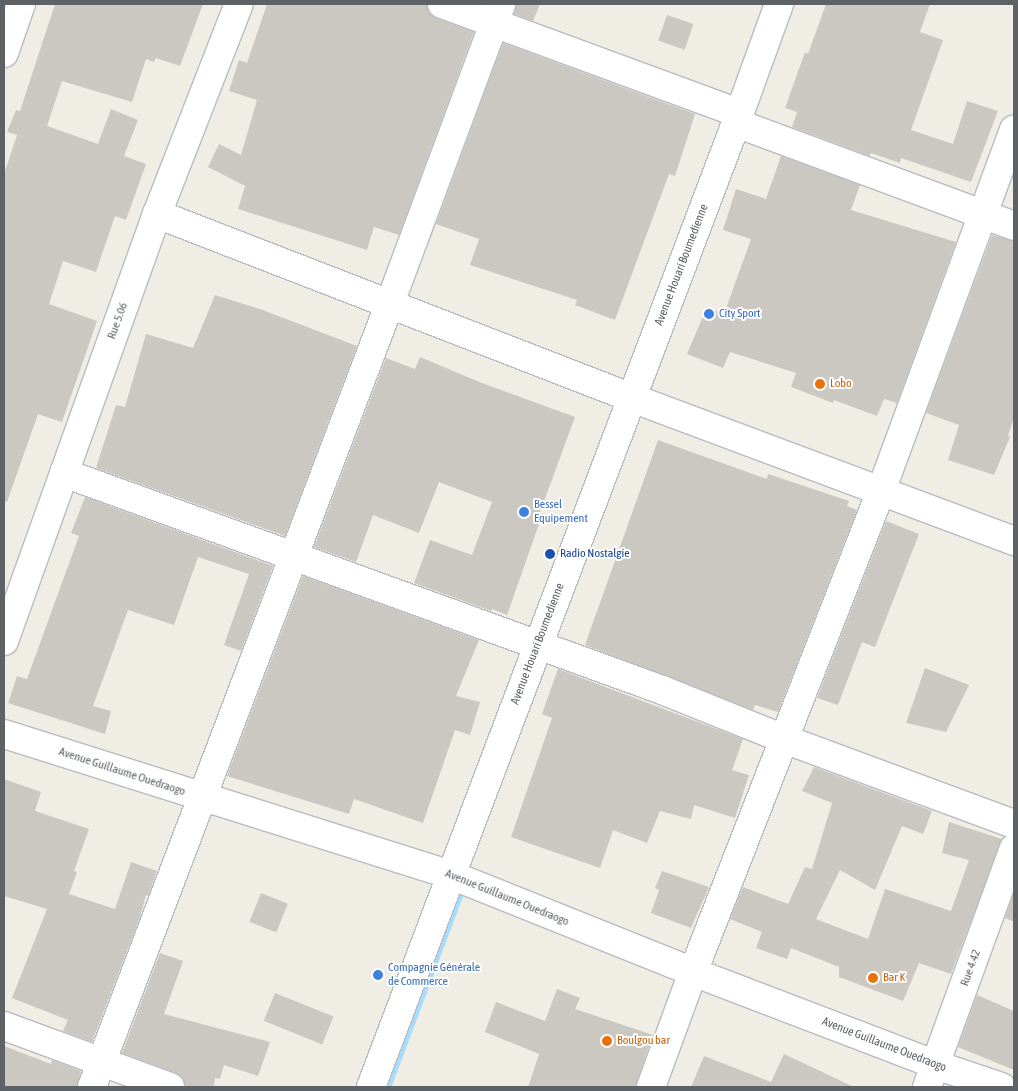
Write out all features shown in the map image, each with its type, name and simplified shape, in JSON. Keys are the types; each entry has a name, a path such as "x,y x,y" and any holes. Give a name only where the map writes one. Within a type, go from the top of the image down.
{"street":[{"path":"4,53 21,4"},
{"name":"Rue 5.06","path":"4,642 157,214 239,4"},
{"path":"442,4 497,13 738,118 1014,226"},
{"name":"Avenue Houari Boumedienne","path":"371,1087 738,118 779,4"},
{"path":"92,1087 390,303 497,13"},
{"path":"651,1087 693,972 881,491 1014,130"},
{"path":"157,214 632,398 1014,541"},
{"path":"64,473 662,690 784,739 1014,824"},
{"name":"Avenue Guillaume Ouedraogo","path":"4,734 451,875 693,972 931,1076 1001,1087"},
{"name":"Rue 4.42","path":"931,1076 1014,848"},
{"path":"4,1026 170,1087"}],"building":[{"path":"55,4 203,4 180,66 156,58 154,62 146,59 132,102 62,81 47,126 98,144 111,109 138,120 124,156 146,164 126,220 115,216 96,272 63,261 49,304 97,321 62,422 38,414 7,502 4,501 4,174 17,135 7,132 16,110 20,111"},
{"path":"267,4 427,4 430,14 436,18 474,32 399,235 374,227 367,250 238,209 245,186 208,167 219,144 241,155 257,100 229,91 239,60 247,63"},
{"path":"516,4 540,4 533,21 514,14"},
{"path":"826,4 930,4 920,32 943,40 911,130 953,144 967,101 998,111 971,182 901,158 900,163 871,153 870,156 792,127 797,112 785,108 805,52 808,54"},
{"path":"667,15 693,24 685,50 658,41"},
{"path":"503,43 695,114 675,176 669,174 615,320 575,305 577,300 470,265 479,239 436,224"},
{"path":"781,156 860,185 851,210 956,242 897,403 884,399 877,416 834,400 833,403 791,387 796,373 730,352 723,368 687,354 707,307 724,314 751,239 723,230 736,189 766,199"},
{"path":"992,235 1014,241 1014,417 1008,436 1010,437 994,475 948,460 959,425 926,413"},
{"path":"215,295 260,309 357,346 285,536 96,468 116,405 125,407 146,334 193,348"},
{"path":"420,357 482,383 575,417 536,523 539,524 507,615 414,583 430,540 472,555 492,502 439,482 419,533 373,515 356,562 314,547 386,358 415,369"},
{"path":"658,440 767,479 768,474 849,501 847,506 857,510 778,712 755,705 753,710 585,645"},
{"path":"85,497 273,566 241,651 224,645 249,574 198,557 174,625 128,610 93,706 111,711 105,734 8,703 17,676 27,679 79,536 71,533"},
{"path":"886,521 919,534 875,647 862,642 838,705 817,698"},
{"path":"303,576 479,640 456,696 480,702 470,735 455,730 423,823 354,799 349,814 227,776"},
{"path":"925,668 969,685 946,732 906,723"},
{"path":"558,669 743,739 732,770 749,775 735,818 694,805 691,819 660,811 647,843 613,830 600,868 511,837 552,718 542,714"},
{"path":"814,767 932,811 923,834 902,826 875,890 840,870 816,919 868,939 885,889 951,911 969,860 942,853 949,822 1002,839 951,974 919,963 903,1001 839,977 839,967 791,948 787,959 756,948 762,932 730,919 743,887 788,904 805,867 812,869 832,803 802,791"},
{"path":"4,779 41,792 35,811 89,829 74,871 77,872 69,894 115,909 131,862 157,871 148,896 146,895 140,917 92,1042 63,1031 68,1020 12,998 47,909 4,896"},
{"path":"662,871 709,887 691,928 651,913 659,890 655,888"},
{"path":"261,893 288,904 276,933 249,922"},
{"path":"1014,893 1014,922 1005,918"},
{"path":"160,953 183,961 164,1014 270,1042 258,1076 224,1065 220,1079 215,1078 214,1087 185,1087 182,1077 176,1073 122,1053"},
{"path":"557,989 580,998 575,1009 653,1035 635,1087 528,1087 539,1054 485,1032 496,1002 545,1021"},
{"path":"275,993 333,1017 322,1044 264,1021"},
{"path":"977,995 1014,1011 1014,1070 958,1047"},
{"path":"4,1046 51,1064 52,1060 81,1071 77,1087 4,1087"},
{"path":"784,1054 854,1087 691,1087 704,1056 771,1082"}],"waterway":[{"path":"386,1087 459,893"}],"place":[{"name":"City Sport","path":"709,314"},
{"name":"Lobo","path":"820,384"},
{"name":"Bessel Equipement","path":"524,512"},
{"name":"Radio Nostalgie","path":"550,554"},
{"name":"Compagnie Générale de Commerce","path":"378,975"},
{"name":"Bar K","path":"873,978"},
{"name":"Boulgou bar","path":"607,1041"}]}
